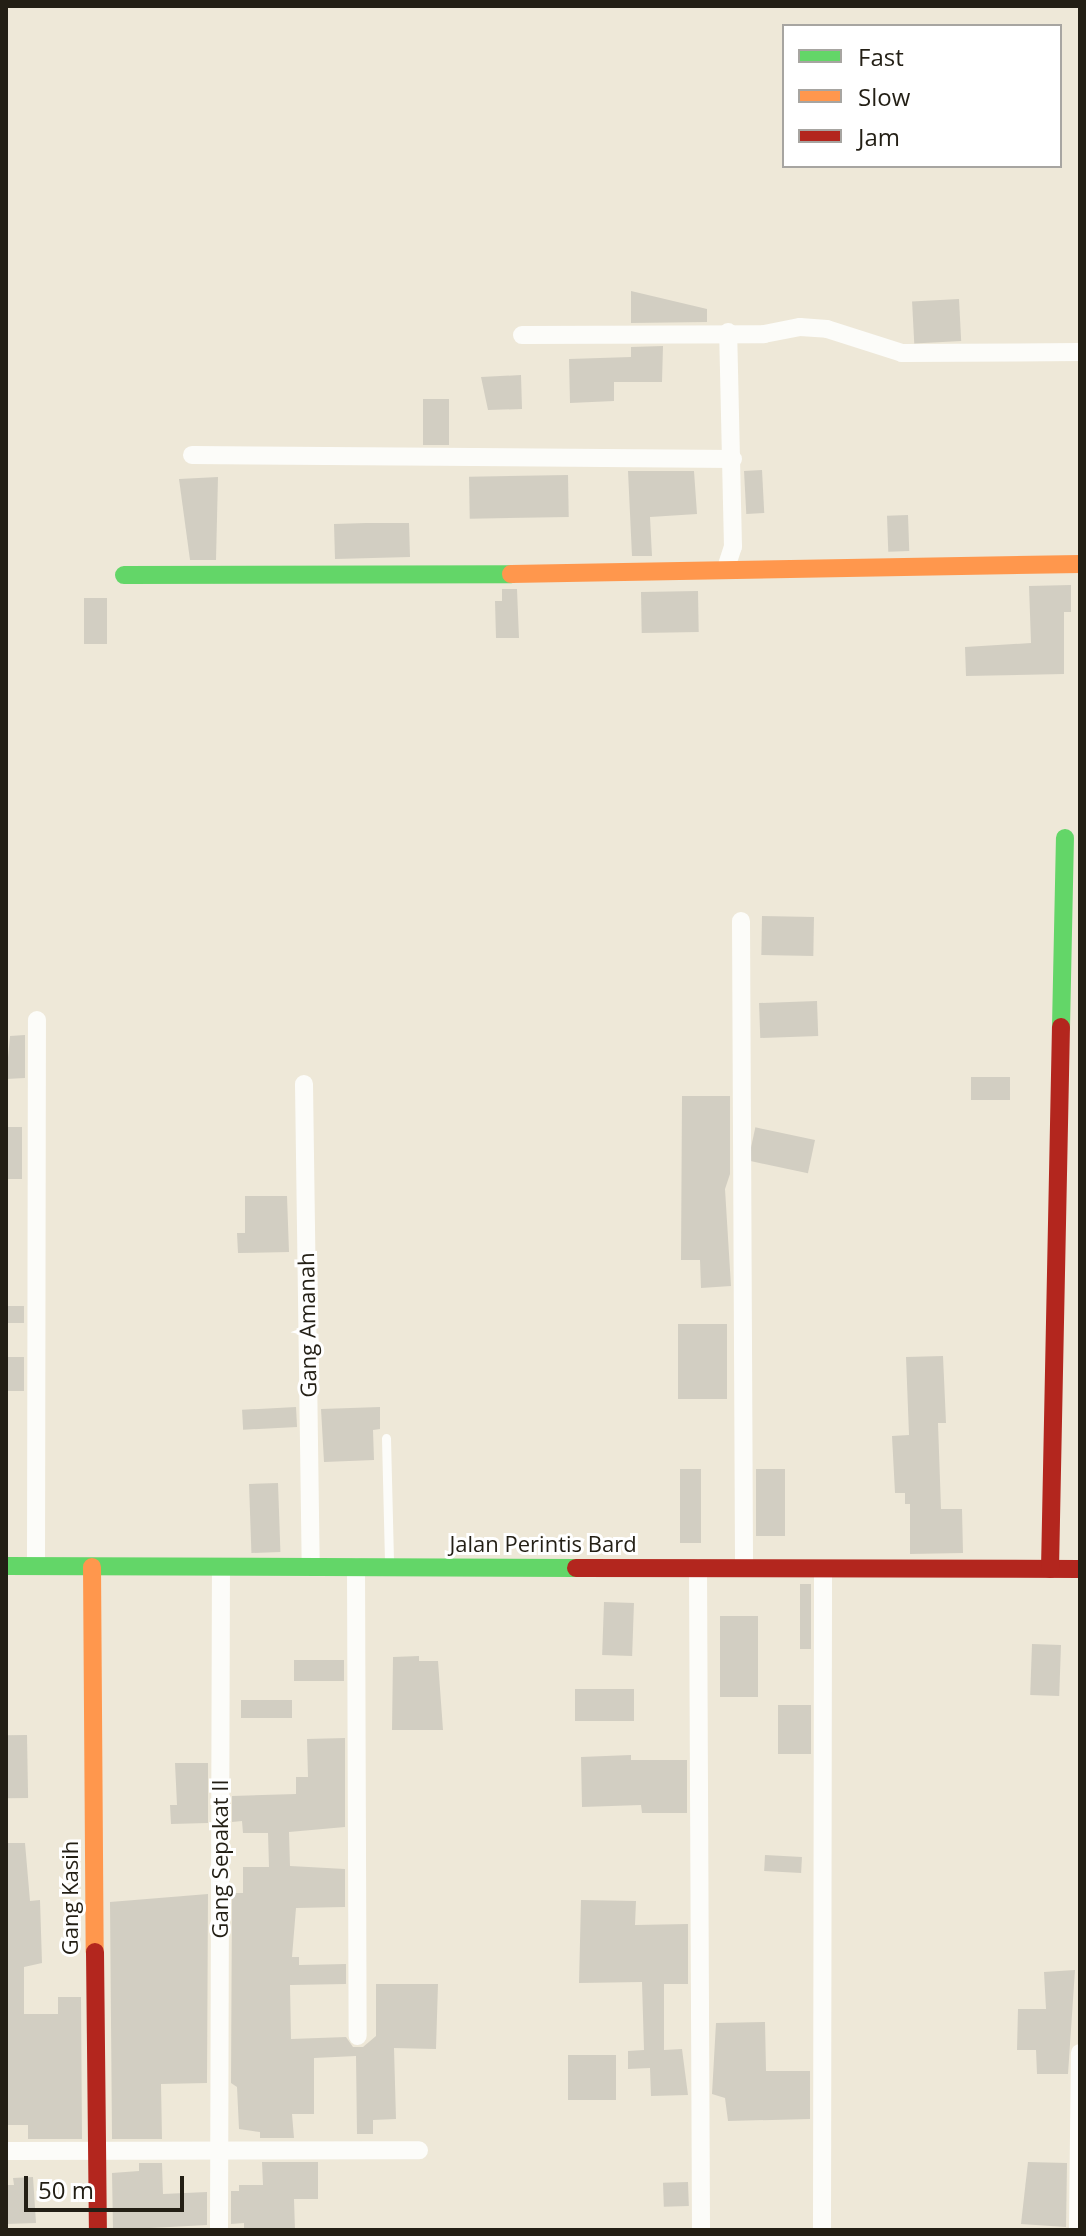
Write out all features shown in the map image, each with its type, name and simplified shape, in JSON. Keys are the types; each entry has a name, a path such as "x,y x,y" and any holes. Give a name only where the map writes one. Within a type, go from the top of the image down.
{"street":[{"path":"522,335 827,329 902,353 1080,352"},
{"path":"726,568 733,547 728,332"},
{"path":"192,455 733,459"},
{"path":"124,575 702,573 726,568 1080,564"},
{"path":"1050,1569 1065,838"},
{"path":"741,921 744,1568"},
{"path":"36,1566 37,1020"},
{"name":"Gang Amanah","path":"304,1084 311,1567"},
{"name":"Jalan Perintis Bard","path":"6,1566 1080,1569"},
{"name":"Gang Kasih","path":"92,1567 98,2230"},
{"name":"Gang Sepakat II","path":"219,2230 221,1567"},
{"path":"356,1567 358,2036"},
{"path":"698,1568 701,2230"},
{"path":"822,2230 823,1569"},
{"path":"1078,2230 1080,2053"},
{"path":"6,2151 419,2150"}],"lane":[{"path":"386,1438 389,1567"}],"building":[{"path":"631,291 707,309 707,322 631,323"},
{"path":"959,299 961,341 914,343 912,301"},
{"path":"663,346 662,382 614,382 614,401 570,403 569,359 631,357 631,347"},
{"path":"521,375 522,409 488,410 481,377"},
{"path":"423,399 449,399 449,445 423,445"},
{"path":"762,470 764,513 746,514 744,471"},
{"path":"628,471 694,471 697,514 650,517 652,556 632,556"},
{"path":"568,475 569,517 470,519 469,477"},
{"path":"218,477 216,560 190,560 179,479"},
{"path":"908,515 909,551 888,552 887,516"},
{"path":"409,523 410,557 335,559 334,524"},
{"path":"1071,585 1071,612 1064,612 1064,674 966,676 965,647 1031,643 1029,586"},
{"path":"502,589 517,589 519,638 496,638 495,601 502,601"},
{"path":"698,591 699,632 642,633 641,592"},
{"path":"84,598 107,598 107,644 84,644"},
{"path":"762,916 814,917 813,956 761,955"},
{"path":"817,1001 818,1036 760,1038 759,1003"},
{"path":"25,1035 25,1078 6,1079 10,1036"},
{"path":"971,1077 1010,1077 1010,1100 971,1100"},
{"path":"682,1096 730,1096 730,1174 725,1189 731,1286 701,1288 700,1260 681,1260"},
{"path":"6,1127 22,1127 22,1179 6,1179"},
{"path":"755,1127 815,1140 808,1173 748,1161"},
{"path":"245,1196 287,1196 289,1252 238,1253 237,1233 245,1233"},
{"path":"6,1306 24,1306 24,1323 6,1323"},
{"path":"678,1324 727,1324 727,1399 678,1399"},
{"path":"943,1356 946,1423 938,1423 941,1509 962,1509 963,1553 910,1554 910,1504 905,1504 905,1493 895,1493 892,1436 909,1435 906,1357"},
{"path":"6,1357 24,1357 24,1391 6,1391"},
{"path":"296,1407 297,1427 243,1430 242,1410"},
{"path":"380,1407 380,1429 373,1430 374,1460 324,1462 321,1409"},
{"path":"680,1469 701,1469 701,1543 680,1543"},
{"path":"756,1469 785,1469 785,1536 756,1536"},
{"path":"278,1483 280,1552 251,1553 249,1484"},
{"path":"800,1584 811,1584 811,1649 800,1649"},
{"path":"604,1602 634,1603 632,1656 602,1655"},
{"path":"720,1616 758,1616 758,1697 720,1697"},
{"path":"1032,1644 1061,1645 1059,1696 1030,1695"},
{"path":"419,1656 419,1661 438,1661 443,1730 392,1730 393,1657"},
{"path":"294,1660 344,1660 344,1681 294,1681"},
{"path":"575,1689 634,1689 634,1721 575,1721"},
{"path":"241,1700 292,1700 292,1718 241,1718"},
{"path":"778,1705 811,1705 811,1754 778,1754"},
{"path":"6,1735 27,1735 28,1798 7,1798"},
{"path":"345,1738 345,1827 289,1832 290,1866 345,1869 345,1907 296,1908 292,1957 299,1957 299,1965 346,1964 346,1984 290,1985 291,2039 346,2037 353,2047 363,2047 376,2036 376,1984 438,1984 436,2049 394,2048 396,2119 373,2120 373,2134 357,2134 356,2056 314,2058 314,2114 292,2114 294,2138 260,2138 260,2132 239,2129 237,2087 231,2083 232,1893 243,1893 243,1867 269,1867 268,1833 243,1833 242,1821 232,1822 232,1796 296,1794 296,1777 308,1777 307,1739"},
{"path":"631,1755 631,1760 687,1760 687,1813 642,1813 641,1805 582,1807 581,1757"},
{"path":"175,1763 208,1763 208,1823 171,1824 170,1805 177,1805"},
{"path":"6,1843 25,1843 30,1901 40,1900 42,1963 24,1967 24,2014 58,2014 58,1997 81,1997 82,2139 28,2139 28,2125 6,2125"},
{"path":"765,1855 802,1857 801,1873 764,1871"},
{"path":"208,1894 207,2083 161,2084 162,2139 112,2139 110,1902"},
{"path":"581,1900 636,1901 635,1925 688,1924 688,1984 664,1984 664,2050 682,2049 688,2095 651,2096 650,2068 628,2069 628,2051 644,2050 642,1982 579,1983"},
{"path":"1075,1970 1068,2074 1037,2074 1036,2050 1017,2050 1018,2009 1046,2009 1044,1972"},
{"path":"765,2022 766,2071 810,2071 810,2119 728,2121 725,2098 712,2094 716,2023"},
{"path":"568,2055 616,2055 616,2100 568,2100"},
{"path":"262,2162 318,2162 318,2199 294,2199 295,2230 244,2230 244,2223 231,2224 231,2191 239,2191 239,2185 263,2185"},
{"path":"1028,2162 1067,2163 1066,2227 1021,2224"},
{"path":"139,2163 162,2163 163,2194 207,2192 207,2225 113,2230 112,2173 139,2171"},
{"path":"33,2177 36,2223 6,2224 6,2185 14,2185 13,2178"},
{"path":"688,2182 689,2206 664,2207 663,2183"}],"traffic: fast":[{"path":"124,575 511,574"},
{"path":"1061,1027 1065,838"},
{"path":"6,1566 576,1568"}],"traffic: slow":[{"path":"511,574 1080,564"},
{"path":"92,1567 95,1952"}],"traffic: jam":[{"path":"1050,1569 1061,1027"},
{"path":"576,1568 1080,1569"},
{"path":"95,1952 98,2230"}]}
